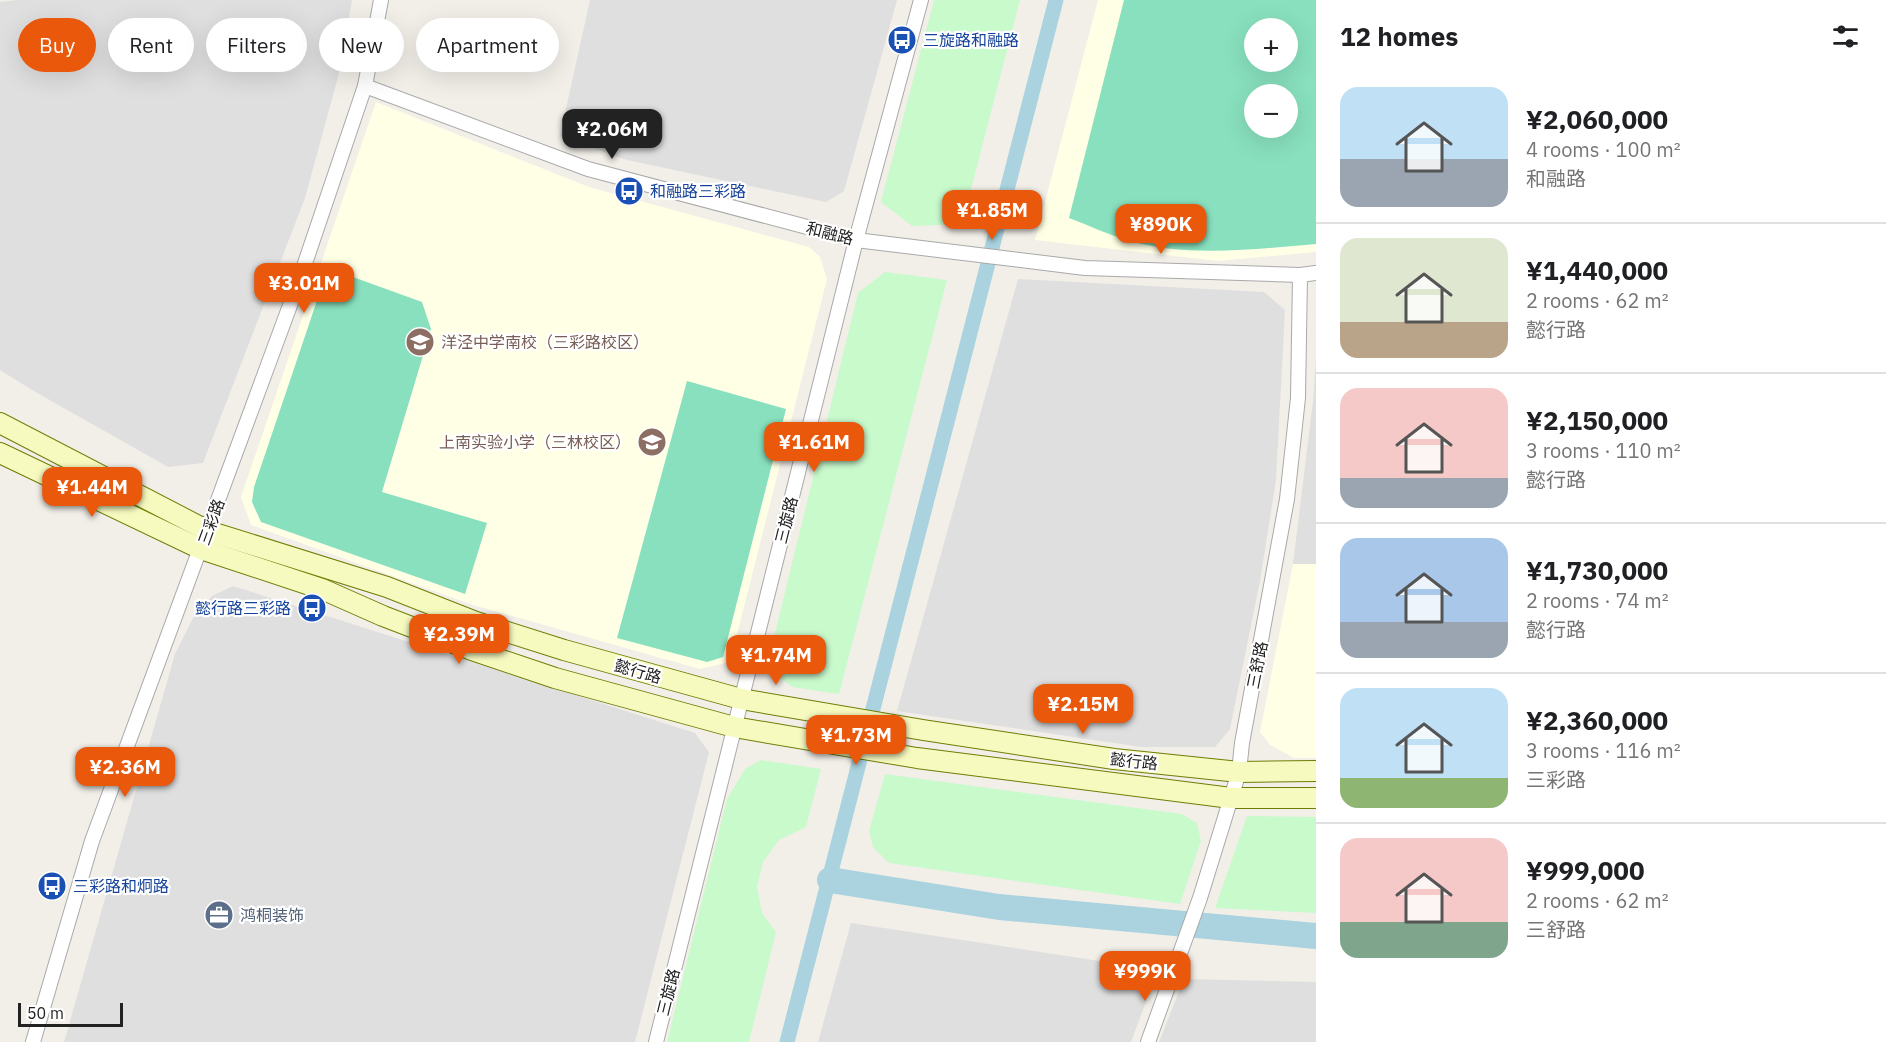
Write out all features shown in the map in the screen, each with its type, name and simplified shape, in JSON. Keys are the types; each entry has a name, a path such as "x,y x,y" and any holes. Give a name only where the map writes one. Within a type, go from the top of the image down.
{"street":[{"name":"三彩路","path":"33,1042 92,841 299,281 365,86 381,0"},
{"name":"三旋路","path":"656,1042 856,240 921,0"},
{"name":"和融路","path":"365,86 588,169 856,240 1085,268 1300,275 1316,273"},
{"name":"三舒路","path":"1148,1042 1200,898 1239,772 1242,743 1287,499 1298,398 1300,275"},
{"name":"懿行路","path":"0,423 208,531 387,587 476,622 741,699 1114,759 1239,772 1316,771"},
{"name":"懿行路","path":"0,453 201,549 322,589 383,616 469,649 555,678 734,727 917,758 1231,798 1316,798"}],"shaded area":[{"path":"17,0 352,0 349,18 319,18 319,72 339,72 305,198 203,463 168,467 0,370 0,2"},
{"path":"590,0 897,0 844,191 826,202 627,160 560,136"},
{"path":"1098,0 1316,0 1316,252 1218,261 1035,240"},
{"path":"376,102 589,187 809,247 820,257 827,279 730,662 700,669 473,605 251,525 241,497"},
{"path":"1018,279 1264,292 1285,310 1276,480 1260,581 1230,729 1215,747 1141,747 897,711"},
{"path":"1316,357 1316,564 1293,564 1313,401"},
{"path":"1293,564 1316,564 1316,758 1294,758 1270,745 1260,732"},
{"path":"233,586 695,733 709,752 635,1042 64,1042 175,654 193,618 212,596"},
{"path":"851,923 1158,970 1131,1042 818,1042"},
{"path":"1184,979 1316,982 1316,1042 1159,1042"}],"green space":[{"path":"934,0 1020,0 962,224 912,226 881,202"},
{"path":"1124,0 1316,0 1316,244 1221,251 1173,249 1149,246 1112,235 1069,218"},
{"path":"328,268 422,302 431,329 382,492 487,523 465,594 261,522 252,502 254,487"},
{"path":"885,272 947,280 839,694 792,687 767,666 858,293"},
{"path":"687,381 786,409 723,657 707,662 617,638"},
{"path":"761,760 821,769 806,827 779,840 763,862 757,887 762,913 776,932 749,1042 667,1042 727,799 745,769"},
{"path":"885,774 1182,814 1197,823 1201,841 1180,904 889,863 873,847 869,831"},
{"path":"1247,816 1316,817 1316,913 1215,908"}],"waterway":[{"path":"787,1042 1056,0"},
{"path":"830,880 999,907 1316,936"}],"place":[{"name":"三旋路和融路","path":"902,40"},
{"name":"和融路三彩路","path":"629,191"},
{"name":"洋泾中学南校（三彩路校区）","path":"420,342"},
{"name":"上南实验小学（三林校区）","path":"652,442"},
{"name":"懿行路三彩路","path":"312,608"},
{"name":"三彩路和炯路","path":"52,886"},
{"name":"鸿桐装饰","path":"219,915"}]}
